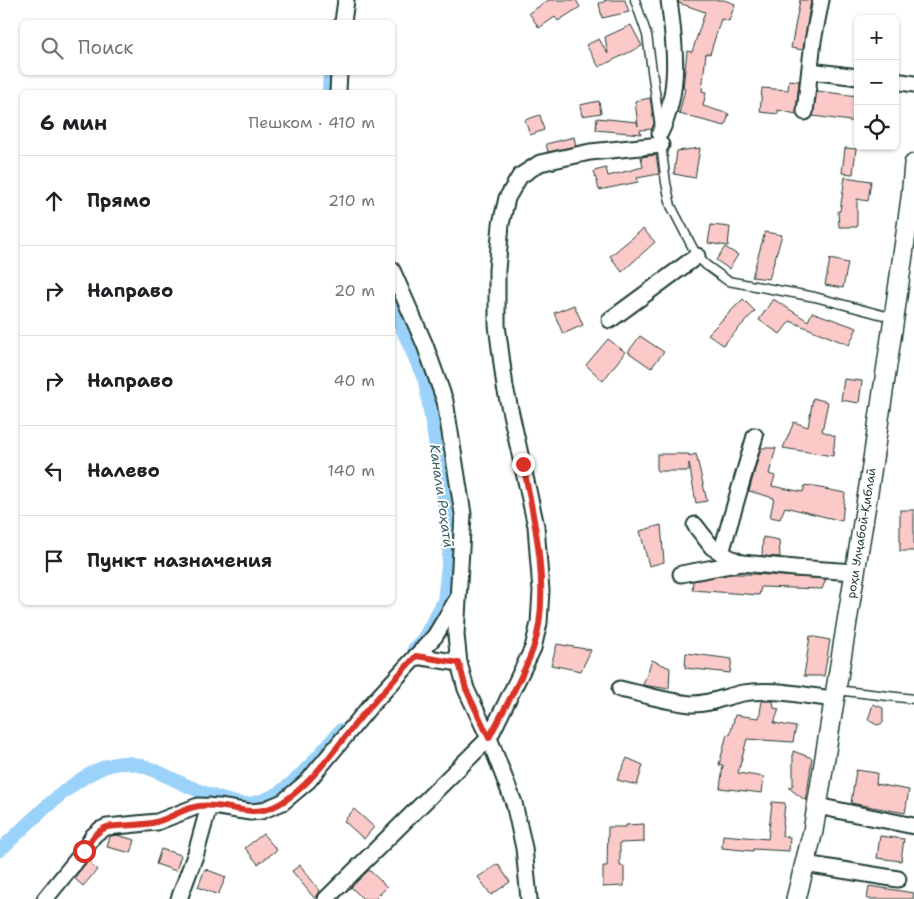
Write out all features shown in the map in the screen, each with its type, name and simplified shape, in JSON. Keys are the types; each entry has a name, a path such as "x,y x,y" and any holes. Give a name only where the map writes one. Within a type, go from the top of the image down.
{"street":[{"path":"344,20 346,0"},
{"path":"326,899 489,738 533,648 539,623 541,591 536,526 505,387 497,325 497,270 501,224 507,198 520,176 540,164 590,152 661,139 673,96 676,68 669,0"},
{"path":"806,112 817,14 821,0"},
{"path":"810,71 854,76"},
{"path":"338,90 339,75"},
{"path":"899,82 914,84"},
{"name":"роҳи Улҷабой-Қиблаӣ","path":"796,899 817,806 855,572 894,318 914,164"},
{"path":"610,320 697,256"},
{"path":"395,277 425,345 445,401 463,514 456,641 459,663 466,689 489,738 514,803 524,848 530,899"},
{"path":"721,553 755,436"},
{"path":"695,525 712,547 742,563"},
{"path":"681,574 742,563 855,572"},
{"path":"45,899 84,851 92,836 107,827 157,822 198,806 250,812 261,811 283,802 295,794 435,636 458,598"},
{"path":"416,656 459,663"},
{"path":"620,689 693,704 744,693 835,695"},
{"path":"179,899 196,853 209,806"},
{"path":"817,806 914,826"},
{"path":"805,864 898,879"}],"lane":[{"path":"634,0 647,35 666,184 671,206 697,256 706,266 728,281 815,297 894,318"},
{"path":"835,695 914,700"}],"building":[{"path":"549,0 576,0 580,7 558,21 555,17 539,28 529,13"},
{"path":"604,0 625,0 629,12 602,18 599,3 605,2"},
{"path":"678,0 724,0 735,4 729,21 721,19 710,54 706,53 702,91 706,92 703,106 729,114 725,126 679,114 685,89 683,88 687,51 692,52 705,12 679,3"},
{"path":"800,0 811,0 803,50 791,48"},
{"path":"631,25 642,46 599,67 586,45 599,39 608,54 605,37"},
{"path":"789,80 799,81 796,114 778,110 778,114 760,112 762,88 788,90"},
{"path":"817,91 854,96 854,121 813,116"},
{"path":"650,98 654,123 652,129 640,130 641,134 596,130 597,118 637,122 638,126 635,101"},
{"path":"599,101 601,113 582,116 580,105"},
{"path":"540,115 544,130 530,135 525,120"},
{"path":"574,137 576,146 548,152 546,144"},
{"path":"700,148 695,178 674,174 677,151"},
{"path":"845,148 854,149 856,150 853,174 842,173"},
{"path":"656,155 659,174 637,178 638,182 599,190 594,171 606,168 608,176 643,167 641,157"},
{"path":"845,177 871,181 868,201 857,199 857,227 839,227 838,211 840,211"},
{"path":"711,225 730,227 728,246 708,243"},
{"path":"643,229 655,242 622,272 610,256"},
{"path":"765,232 782,235 769,279 752,277"},
{"path":"725,247 738,255 729,269 716,260"},
{"path":"830,259 848,263 843,288 825,285"},
{"path":"743,299 755,311 723,345 708,334"},
{"path":"773,299 808,321 812,312 857,328 849,345 790,321 780,334 759,320"},
{"path":"574,305 583,325 563,334 554,313"},
{"path":"640,336 664,352 651,368 628,352"},
{"path":"608,339 625,352 603,381 586,365"},
{"path":"844,379 862,381 859,403 841,400"},
{"path":"813,398 828,402 822,431 835,436 833,456 783,448 794,422 808,427"},
{"path":"761,448 776,448 769,474 775,476 772,486 803,492 805,485 845,493 842,521 785,507 780,519 770,517 774,498 749,491"},
{"path":"657,454 689,454 689,456 696,454 707,501 696,503 689,463 689,471 657,471"},
{"path":"900,510 914,510 914,551 900,551"},
{"path":"661,525 664,562 649,566 640,531"},
{"path":"763,537 779,540 780,557 762,556"},
{"path":"731,574 826,579 822,589 761,587 759,595 692,590 693,581"},
{"path":"810,636 830,640 824,676 804,676"},
{"path":"557,644 591,650 581,671 551,665"},
{"path":"686,653 732,659 730,673 685,668"},
{"path":"652,660 670,668 669,689 643,685"},
{"path":"762,701 773,701 774,708 779,709 774,723 796,727 793,742 747,739 738,773 764,777 762,793 720,788 723,765 719,765 727,734 730,735 735,715 759,718"},
{"path":"873,704 883,708 883,723 877,725 868,720"},
{"path":"793,751 812,758 806,801 789,788 793,785"},
{"path":"627,758 643,765 637,785 617,780"},
{"path":"856,770 877,773 876,784 909,790 905,813 851,803"},
{"path":"772,802 785,803 782,836 790,837 789,851 753,849 753,851 722,848 723,835 768,839"},
{"path":"354,809 374,827 364,839 344,821"},
{"path":"644,824 644,842 620,843 620,866 624,866 624,886 603,887 603,866 607,866 608,827"},
{"path":"263,834 277,850 258,864 245,848"},
{"path":"117,835 135,840 131,853 107,847 110,836"},
{"path":"880,836 904,839 901,861 877,858"},
{"path":"161,849 181,855 176,871 156,864"},
{"path":"88,861 97,870 83,886 74,878"},
{"path":"498,864 510,882 491,895 478,877"},
{"path":"300,865 320,891 315,899 292,871"},
{"path":"205,869 226,877 218,895 198,887"},
{"path":"369,870 387,887 375,899 363,899 351,887"},
{"path":"869,886 914,893 913,899 867,899"}],"waterway":[{"name":"Канали Роҳатӣ","path":"329,90 330,75"},
{"name":"Канали Роҳатӣ","path":"395,312 425,381 442,483 450,547 444,601 424,638 414,649"},
{"name":"Канали Роҳатӣ","path":"0,850 73,785 106,766 122,763 137,764 213,796 232,802 248,804 276,795 288,786 300,776 341,730"}],"route":[{"path":"84,851 92,836 107,827 157,822 198,806 220,806 250,812 261,811 283,802 295,794 308,780 416,656 459,663 466,689 489,738 533,648 539,623 541,591 536,526 523,464"}]}
